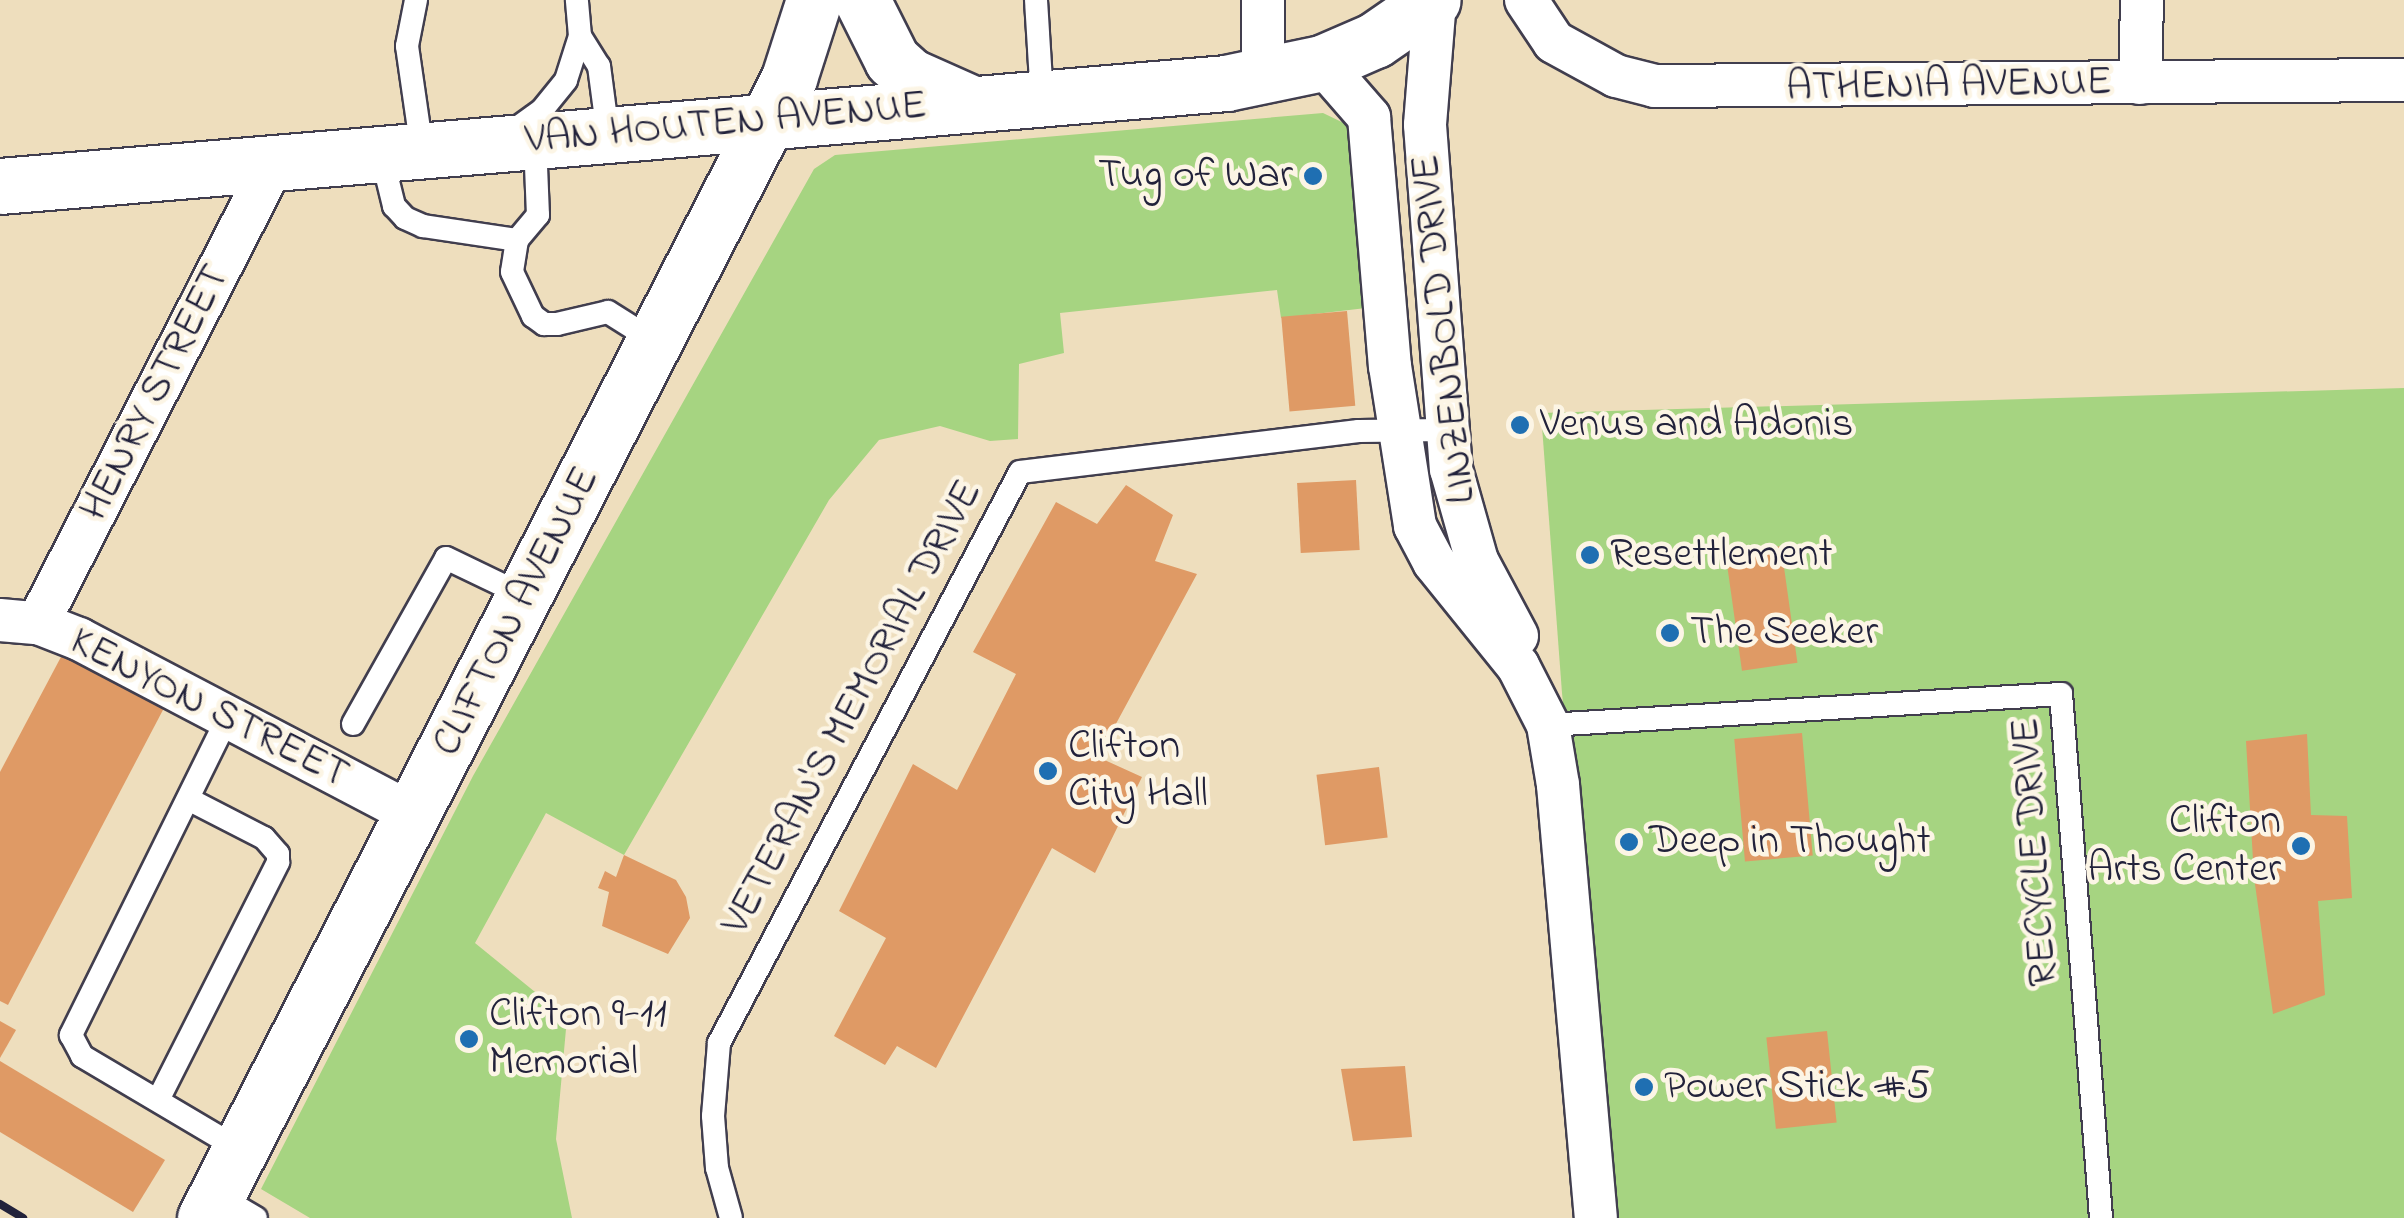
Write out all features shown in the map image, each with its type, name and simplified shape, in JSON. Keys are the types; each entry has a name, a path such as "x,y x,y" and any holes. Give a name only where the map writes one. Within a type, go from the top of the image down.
{"main road":[{"name":"CLIFTON AVENUE","path":"230,1195 413,814 766,120 806,38 814,0"},
{"path":"862,0 892,60 922,83 971,103"},
{"name":"VAN HOUTEN AVENUE","path":"0,186 1226,84 1322,63 1375,40 1434,0"}],"street":[{"path":"1263,0 1263,76"},
{"name":"LINZENBOLD DRIVE","path":"1434,0 1425,125 1447,430 1464,525 1514,629 1544,714 1596,1218"},
{"name":"ATHENIA AVENUE","path":"1526,0 1554,42 1616,76 1655,86 2404,80"},
{"path":"2140,83 2142,0"},
{"name":"LINZENBOLD DRIVE","path":"1322,63 1369,116 1390,366 1415,526 1434,562 1518,666 1544,714"},
{"name":"HENRY STREET","path":"19,622 274,162"},
{"name":"KENYON STREET","path":"19,622 80,639 413,814"}],"lane":[{"path":"416,0 407,46 394,206 406,218 423,226 517,240"},
{"path":"577,0 580,36 566,80 516,142 538,216 517,240 512,272 533,316 544,324 608,312 654,341"},
{"path":"1036,0 1042,98"},
{"path":"580,36 599,66 608,134"},
{"name":"VETERAN'S MEMORIAL DRIVE","path":"731,1218 718,1168 713,1116 719,1043 1020,472 1340,433 1447,430"},
{"path":"353,724 446,558 525,596"},
{"name":"RECYCLE DRIVE","path":"1544,714 2061,694 2101,1218"},
{"path":"228,717 72,1035 82,1056 158,1100 230,1195"},
{"path":"158,1100 278,862 278,854 264,838 188,799"}],"green space":[{"path":"1323,113 1350,126 1366,308 1281,318 1277,290 1060,313 1064,353 1019,364 1018,439 990,441 940,426 879,440 829,500 624,855 546,813 475,943 567,1018 556,1139 572,1218 310,1218 261,1189 473,776 814,169 835,155"},
{"path":"2404,388 2404,1218 1614,1218 1562,693 1541,413"}],"building":[{"path":"1347,311 1355,406 1290,411 1281,317"},
{"path":"1356,480 1360,550 1301,553 1297,483"},
{"name":"Clifton City Hall","path":"1126,485 1173,515 1155,561 1197,574 1098,757 1142,777 1095,873 1052,848 936,1068 897,1046 885,1065 834,1036 886,938 839,911 913,764 957,790 1016,674 973,652 1056,502 1097,524"},
{"path":"1781,546 1797,663 1742,671 1726,554"},
{"path":"62,655 164,708 8,1005 0,1001 0,772"},
{"path":"1802,733 1813,856 1745,861 1734,739"},
{"name":"Clifton Arts Center","path":"2307,734 2311,815 2347,816 2352,898 2318,901 2325,995 2273,1014 2254,877 2246,741"},
{"path":"1379,767 1388,837 1325,845 1316,775"},
{"path":"624,855 676,880 686,897 690,918 668,954 602,926 609,892 598,888 605,871 616,877"},
{"path":"0,1021 16,1030 0,1058"},
{"path":"1827,1031 1837,1122 1776,1129 1766,1037"},
{"path":"0,1061 165,1160 133,1212 0,1132"},
{"path":"1405,1066 1412,1137 1353,1141 1341,1069"}],"railway":[{"path":"0,1204 23,1218"}],"place":[{"name":"Tug of War","path":"1313,176"},
{"name":"Venus and Adonis","path":"1520,425"},
{"name":"Resettlement","path":"1590,555"},
{"name":"The Seeker","path":"1670,633"},
{"name":"Clifton City Hall","path":"1048,771"},
{"name":"Deep in Thought","path":"1629,842"},
{"name":"Clifton Arts Center","path":"2301,846"},
{"name":"Clifton 9-11 Memorial","path":"469,1039"},
{"name":"Power Stick #5","path":"1644,1087"}]}
